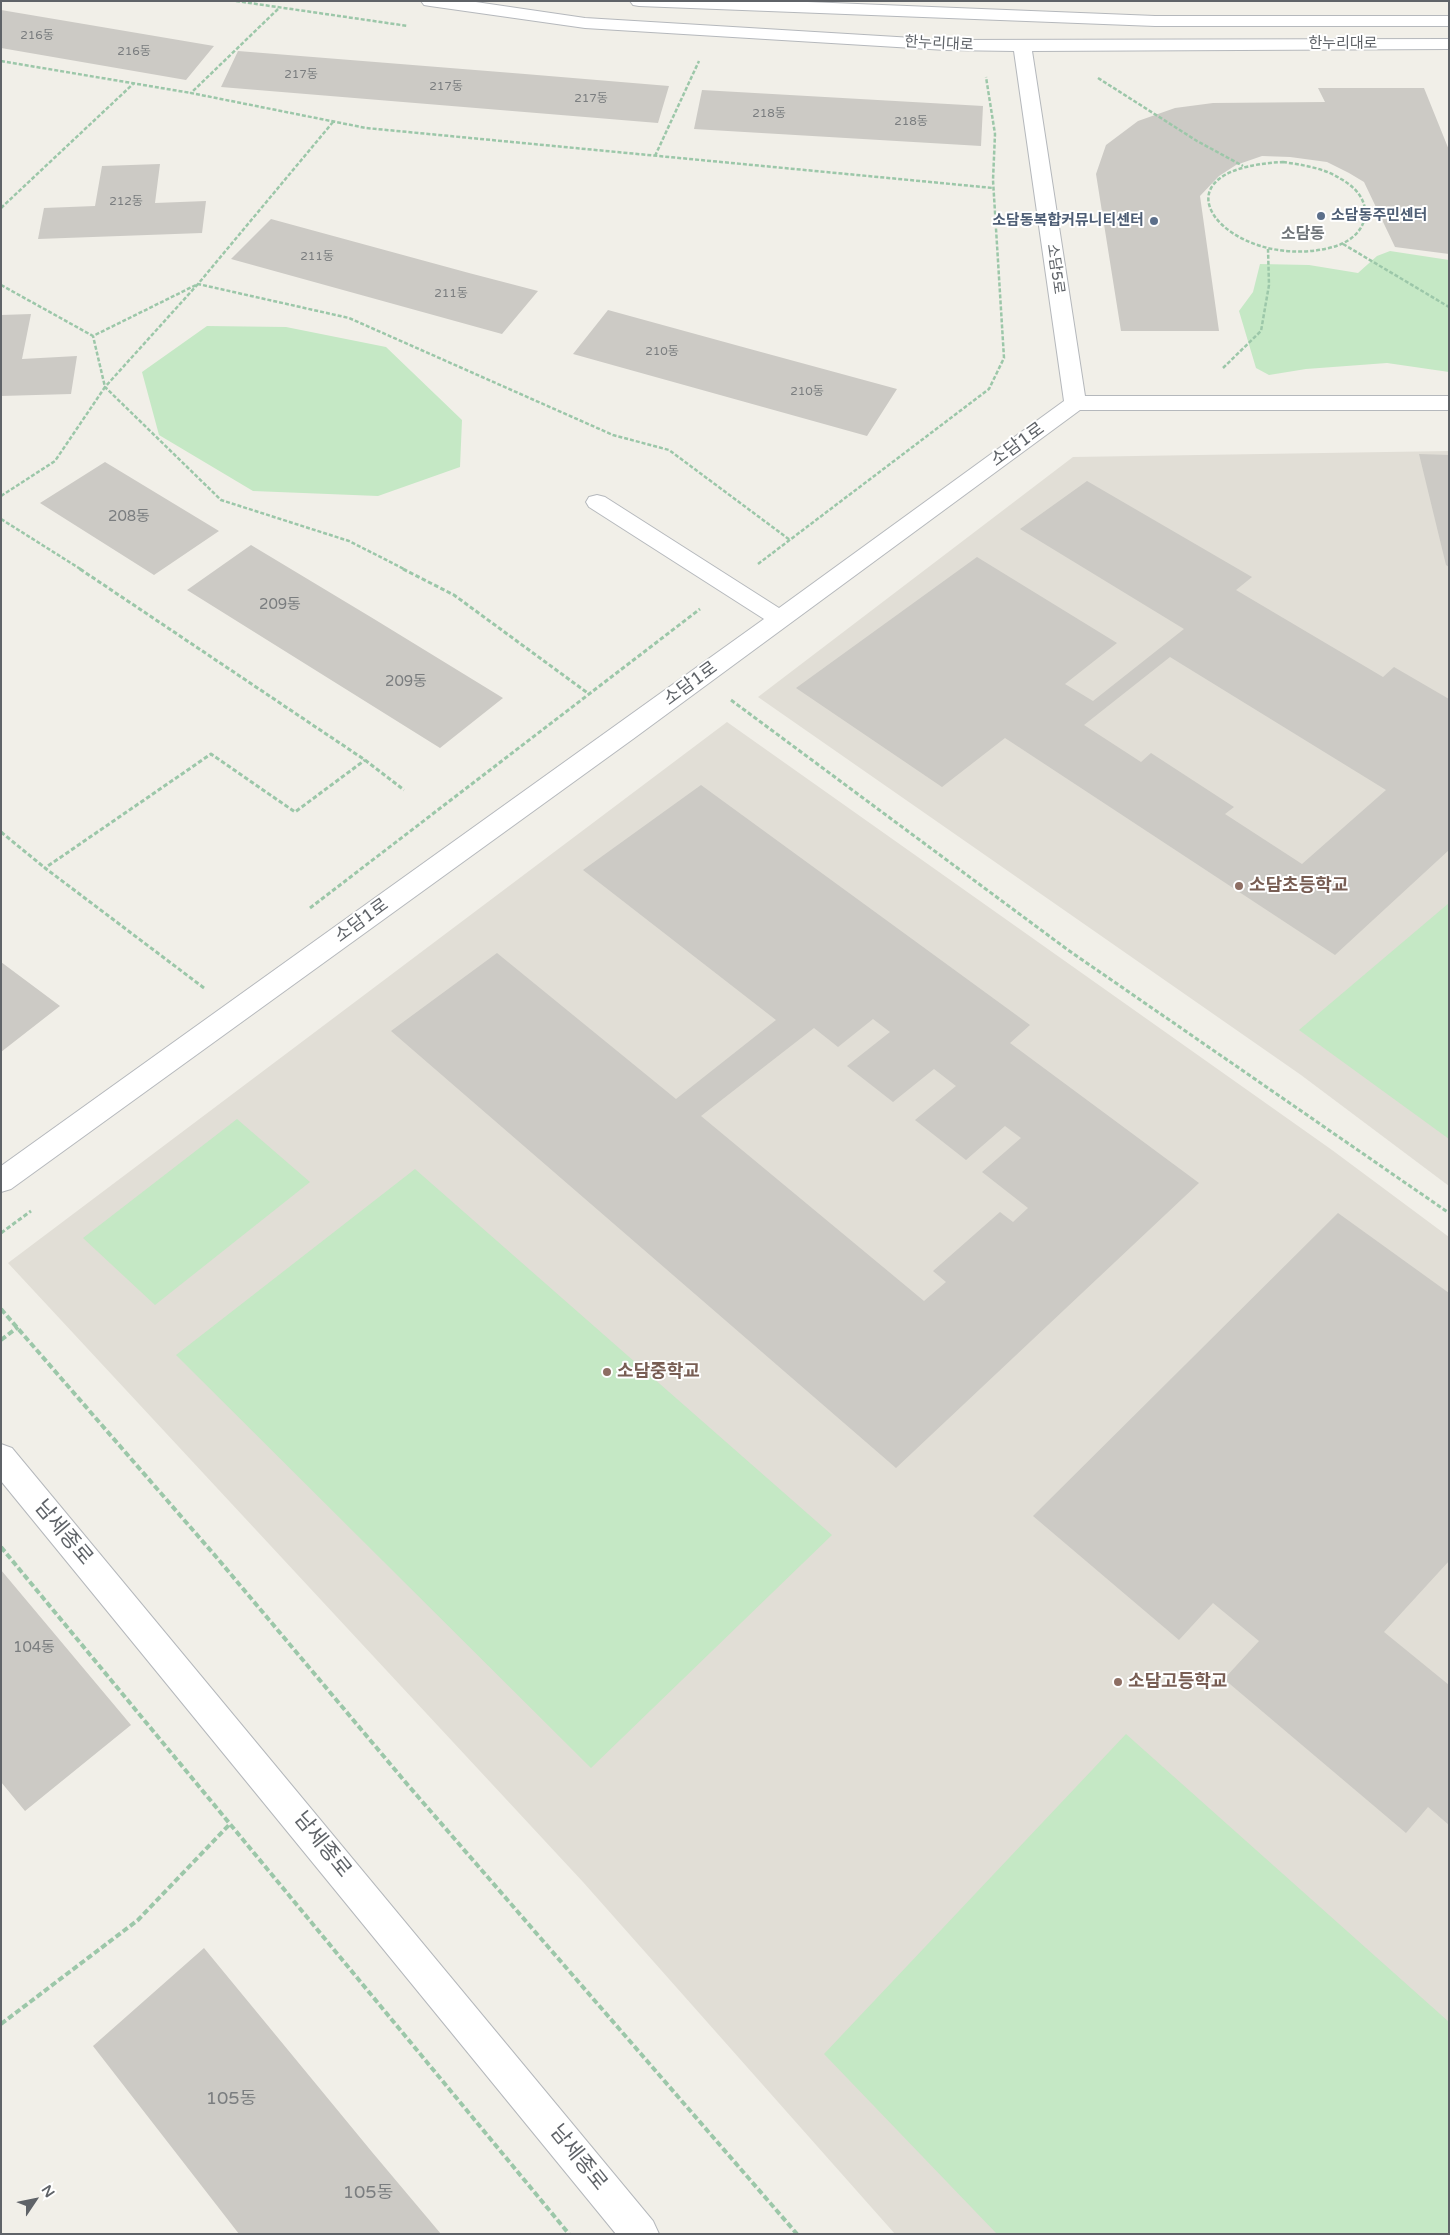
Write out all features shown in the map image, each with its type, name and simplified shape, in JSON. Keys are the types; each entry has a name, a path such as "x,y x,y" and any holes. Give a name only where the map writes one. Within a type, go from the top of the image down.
{"street":[{"name":"한누리대로","path":"430,1 585,23 946,45 1449,44"},
{"path":"639,1 1155,21 1449,21"},
{"name":"소담5로","path":"1022,46 1075,403"},
{"path":"1075,403 1449,403"},
{"name":"소담1로","path":"1,1180 700,678 1075,403"},
{"path":"597,502 780,619"},
{"name":"남세종로","path":"1,1458 640,2234"}],"path":[{"path":"191,93 278,8"},
{"path":"655,156 703,53"},
{"path":"1,61 191,93 366,128 993,188"},
{"path":"308,910 729,586 989,389 1004,358 993,188 995,134 985,70"},
{"path":"1094,75 1197,141 1243,166"},
{"path":"1,208 134,83"},
{"path":"1,496 56,461 105,387 198,284 333,122"},
{"path":"1262,162 1304,165 1324,170 1355,189 1364,201 1367,213 1364,225 1360,230 1342,244 1308,252 1288,252 1248,243 1232,235 1219,224 1211,213 1208,202 1210,190 1228,172 1243,166 1262,162"},
{"path":"1342,244 1449,307"},
{"path":"1222,369 1261,330 1269,285 1268,249"},
{"path":"93,336 198,284 349,318 613,435 669,450 790,540"},
{"path":"1,285 93,336 105,387 221,500 349,541 454,595 589,694"},
{"path":"1,519 115,591 365,760 404,790"},
{"path":"700,678 1068,950 1449,1214"},
{"path":"45,868 211,754 295,812 365,760"},
{"path":"1,832 45,868 204,988 197,994"},
{"path":"1,1309 218,1559 407,1784 797,2234"},
{"path":"1,1340 18,1327"},
{"path":"1,1547 569,2234"},
{"path":"1,2024 138,1920 229,1825"}],"shaded area":[{"name":"소담초등학교","path":"1449,451 1449,1186 1301,1075 758,697 1073,457"},
{"path":"727,722 1332,1150 1449,1237 1449,2234 895,2234 583,1882 8,1263"}],"green space":[{"path":"1390,251 1449,260 1449,372 1387,363 1306,369 1269,375 1256,368 1239,311 1253,292 1260,264 1309,265 1358,273 1377,256"},
{"path":"207,326 286,327 386,347 462,420 460,467 378,496 253,491 159,435 142,372"},
{"path":"1449,903 1449,1139 1299,1030"},
{"path":"237,1119 310,1182 155,1305 83,1238"},
{"path":"415,1169 832,1535 591,1768 176,1355"},
{"path":"1126,1734 1449,2022 1449,2234 997,2234 824,2054"}],"building":[{"path":"1,10 214,46 186,80 1,48"},
{"path":"238,51 669,86 658,123 221,87"},
{"name":"소담동복합커뮤니티센터","path":"1318,88 1424,88 1449,150 1449,254 1395,247 1364,182 1349,173 1327,162 1290,157 1262,156 1236,165 1219,176 1200,196 1219,331 1121,331 1096,174 1106,145 1138,121 1175,108 1213,103 1325,102"},
{"path":"702,90 983,106 981,146 694,129"},
{"path":"160,164 155,203 206,201 202,233 38,239 44,208 95,206 102,166"},
{"path":"271,219 538,291 502,334 231,259"},
{"path":"608,310 897,389 867,436 573,354"},
{"path":"31,314 22,359 77,356 71,394 1,396 1,315"},
{"path":"1419,454 1449,455 1449,567 1446,565"},
{"path":"105,462 219,531 154,575 40,503"},
{"path":"1087,481 1252,577 1236,590 1383,677 1394,667 1449,699 1449,850 1335,955 1005,738 942,787 796,688 977,557 1117,643 1065,684 1093,701 1184,629 1020,529","holes":["1170,657 1386,790 1302,864 1225,814 1234,807 1151,753 1141,762 1084,725"]},
{"path":"251,545 503,698 440,748 187,590"},
{"path":"701,785 1030,1025 1010,1043 1199,1183 896,1468 391,1031 497,953 676,1099 776,1020 583,870","holes":["873,1019 890,1032 847,1066 893,1102 934,1069 956,1086 915,1120 966,1160 1005,1126 1021,1138 982,1172 1028,1208 1013,1222 1000,1212 933,1271 946,1282 924,1301 701,1116 814,1028 838,1047"]},
{"path":"1,962 60,1006 1,1052"},
{"path":"1338,1213 1449,1293 1449,1561 1384,1632 1449,1685 1449,1825 1428,1807 1406,1833 1224,1679 1259,1641 1213,1603 1179,1640 1033,1516"},
{"path":"1,1570 131,1725 25,1811 1,1782"},
{"path":"204,1948 441,2234 239,2234 93,2046"}],"place":[{"name":"소담동주민센터","path":"1321,216"},
{"name":"소담동복합커뮤니티센터","path":"1154,221"},
{"name":"소담초등학교","path":"1239,886"},
{"name":"소담중학교","path":"607,1372"},
{"name":"소담고등학교","path":"1118,1682"}],"district":[{"name":"소담동","path":"1303,235"}]}
